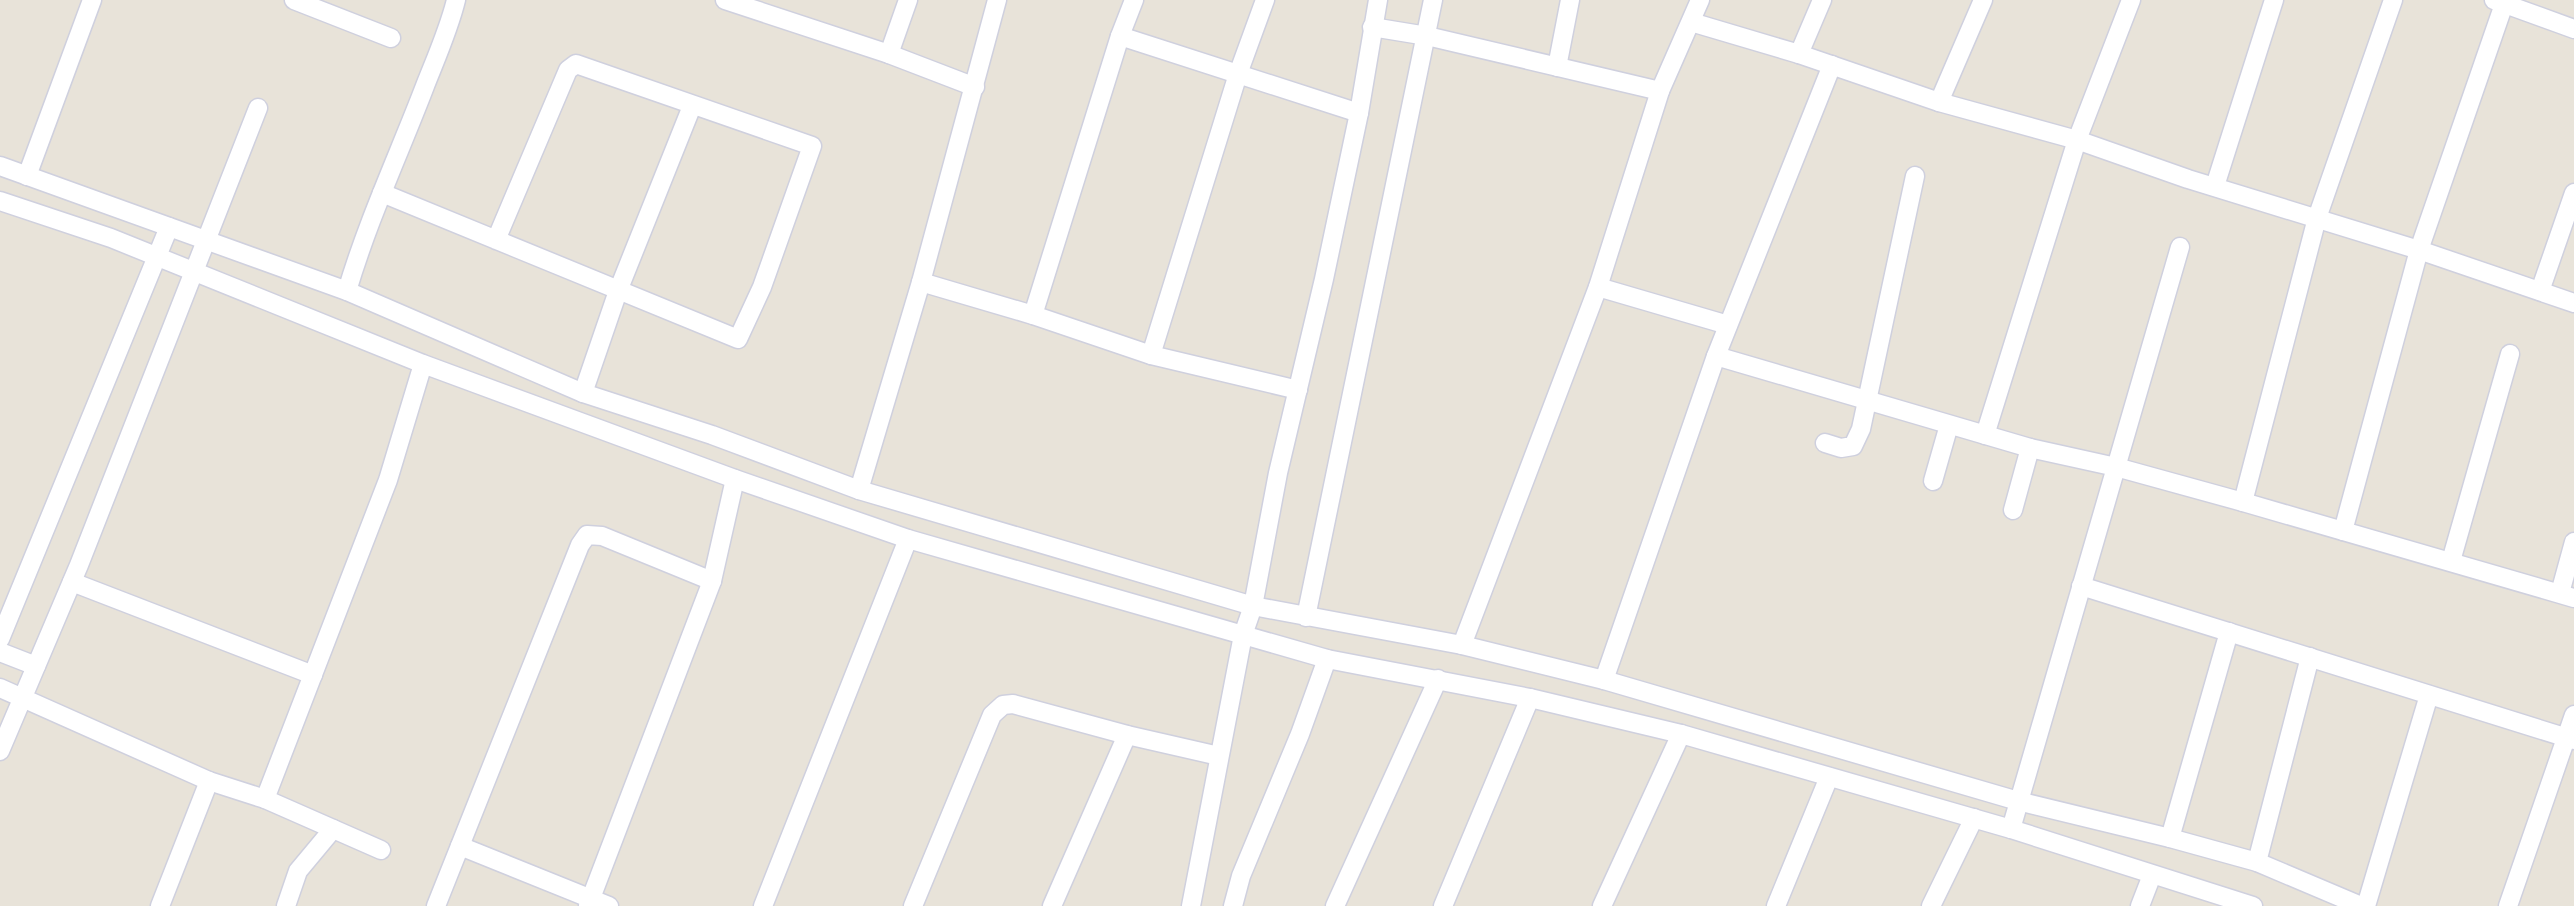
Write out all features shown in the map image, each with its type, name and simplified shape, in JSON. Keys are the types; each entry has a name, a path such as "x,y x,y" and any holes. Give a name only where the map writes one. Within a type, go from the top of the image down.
{"street":[{"path":"27,176 92,0"},
{"path":"294,0 392,38"},
{"path":"347,291 363,238 450,23 456,0"},
{"path":"725,0 766,7 975,87"},
{"path":"889,54 908,0"},
{"path":"859,490 921,282 998,0"},
{"path":"1033,315 1120,36 1134,0"},
{"path":"1151,355 1238,74 1265,0"},
{"path":"1191,906 1243,635 1252,606 1278,473 1359,113 1378,0"},
{"path":"1306,618 1433,0"},
{"path":"1557,67 1570,0"},
{"path":"1462,645 1598,287 1660,90 1700,0"},
{"path":"1799,54 1822,0"},
{"path":"1939,102 1983,0"},
{"path":"1985,435 2077,140 2131,0"},
{"path":"2215,186 2274,0"},
{"path":"2243,502 2317,218 2393,0"},
{"path":"2343,531 2419,250 2498,2 2574,29"},
{"path":"1691,22 1799,54 1939,102 2077,140 2188,179 2419,250 2574,303"},
{"path":"1372,27 1427,36 1660,90"},
{"path":"1120,36 1359,113"},
{"path":"382,193 618,291 738,339 762,286 812,146 576,64 568,70 496,240"},
{"path":"1604,680 1716,356 1832,65"},
{"path":"583,393 618,291 692,106"},
{"path":"0,751 72,582 258,108"},
{"path":"0,166 347,291 583,393 711,435 859,490 1252,606 1306,618 1462,645 1604,680 2018,801 2257,862 2361,906"},
{"path":"1825,443 1840,448 1853,446 1861,429 1915,176"},
{"path":"2540,291 2574,193"},
{"path":"0,201 111,238 423,364 735,479 908,539 1327,659 1530,698 1681,734 2011,829 2152,875 2202,899 2253,906"},
{"path":"0,639 169,227"},
{"path":"2011,829 2180,248"},
{"path":"921,282 1033,315 1151,355 1298,390"},
{"path":"1598,287 1728,325"},
{"path":"2451,561 2510,354"},
{"path":"1716,356 2030,448 2116,467 2567,595 2574,542"},
{"path":"265,799 388,480 423,364"},
{"path":"1933,481 1949,425"},
{"path":"2013,510 2030,448"},
{"path":"590,903 712,580 735,479"},
{"path":"436,906 580,545 586,535 602,536 712,580"},
{"path":"763,906 908,539"},
{"path":"72,582 313,675"},
{"path":"2081,586 2570,739"},
{"path":"2170,838 2229,632"},
{"path":"0,652 36,666"},
{"path":"2257,862 2310,657"},
{"path":"1233,906 1240,876 1300,734 1327,659"},
{"path":"1335,906 1438,679"},
{"path":"0,688 209,781 265,799 381,850"},
{"path":"2366,906 2429,694"},
{"path":"1443,906 1530,698"},
{"path":"913,906 992,716 1003,705 1013,704 1126,735 1220,756"},
{"path":"2508,906 2570,739 2574,715"},
{"path":"1602,906 1681,734"},
{"path":"1052,906 1126,735"},
{"path":"1776,906 1829,777"},
{"path":"160,906 209,781"},
{"path":"1931,906 1974,818"},
{"path":"285,906 298,871 333,829"},
{"path":"460,846 590,903 609,906"},
{"path":"2140,906 2152,875"}]}
